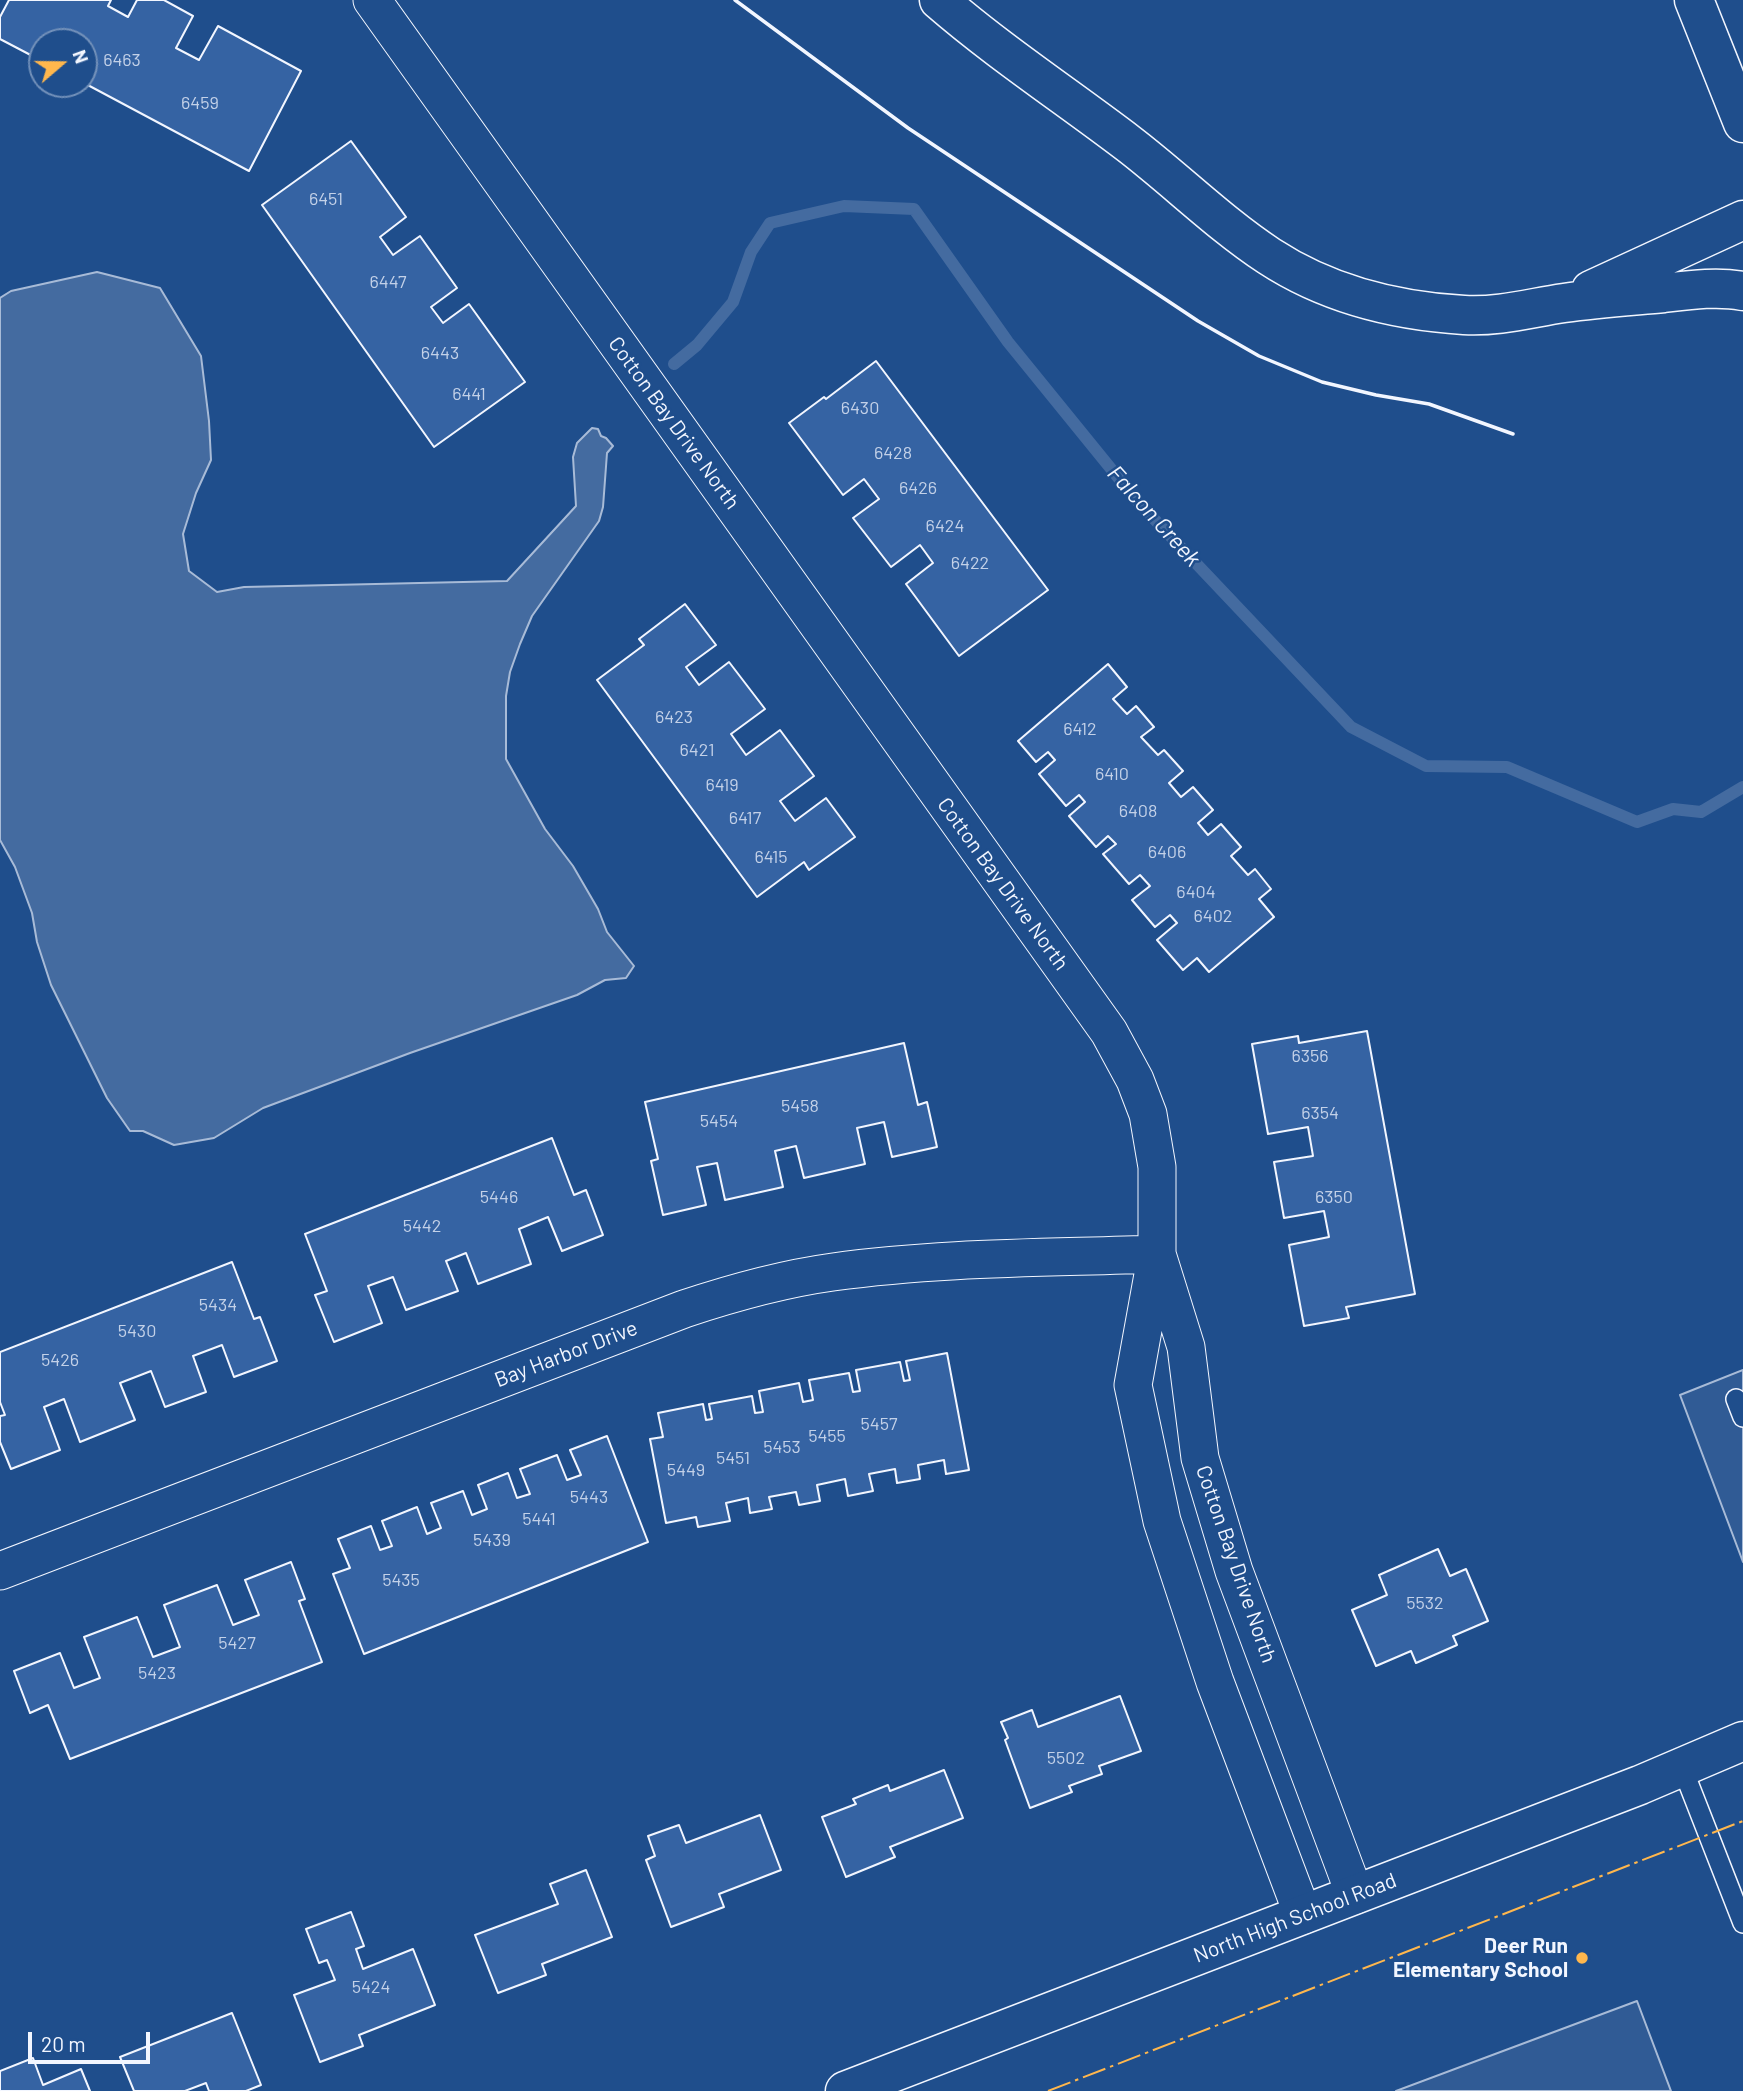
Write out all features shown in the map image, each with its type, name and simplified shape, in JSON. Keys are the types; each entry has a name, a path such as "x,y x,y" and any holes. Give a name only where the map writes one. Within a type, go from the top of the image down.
{"main road":[{"path":"939,0 1166,172 1238,234 1270,257 1345,294 1421,311 1466,315 1517,313 1564,303 1711,289 1743,291"},
{"path":"1694,0 1743,124"},
{"path":"1564,303 1743,220"},
{"name":"North High School Road","path":"845,2091 1355,1895 1743,1741"}],"street":[{"name":"Cotton Bay Drive North","path":"372,0 1109,1032 1135,1080 1148,1114 1157,1167 1157,1254 1186,1347 1200,1458 1234,1572 1355,1895"},
{"name":"Bay Harbor Drive","path":"0,1571 684,1309 739,1292 798,1278 898,1265 1157,1254"},
{"path":"1157,1254 1133,1385 1162,1521 1215,1682 1303,1914"}],"lane":[{"path":"1682,1767 1743,1923"}],"shaded area":[{"path":"97,272 160,288 201,356 211,460 196,493 183,534 189,571 217,592 244,587 507,581 576,506 573,457 577,443 592,428 598,429 601,436 613,446 607,453 603,507 599,521 532,616 510,672 506,696 506,759 545,829 573,866 598,909 607,932 634,966 626,978 605,980 577,995 263,1108 214,1138 174,1145 143,1131 130,1131 107,1098 51,985 37,942 32,913 15,867 0,840 0,298 11,291"},
{"path":"1743,1370 1743,1562 1680,1395"},
{"path":"1637,2001 1671,2091 1396,2091"}],"building":[{"path":"9,0 111,0 108,6 128,17 137,0 164,0 193,16 176,48 199,60 218,26 301,71 249,171 98,90 98,28 28,28 28,54 0,39 0,17"},
{"path":"351,141 406,217 380,237 393,255 420,236 457,288 431,307 443,323 469,304 525,382 434,447 262,205"},
{"path":"876,361 1048,590 959,656 906,584 933,563 920,545 891,567 853,518 879,499 864,479 843,495 789,423"},
{"path":"685,604 716,645 686,667 699,685 729,662 765,709 731,734 746,755 780,730 814,776 780,801 795,821 826,798 855,837 809,870 804,862 757,897 597,680 644,645 639,639"},
{"path":"1108,664 1127,687 1113,699 1127,714 1136,706 1154,727 1141,737 1158,755 1164,750 1183,771 1169,783 1181,797 1193,787 1213,810 1198,823 1208,835 1221,824 1241,847 1231,856 1248,875 1255,869 1271,889 1259,899 1274,917 1209,972 1197,958 1183,970 1157,940 1177,923 1170,915 1155,927 1132,900 1150,886 1140,875 1129,884 1103,854 1116,844 1108,836 1096,847 1069,816 1085,802 1079,795 1066,806 1039,774 1055,760 1048,752 1036,762 1018,741"},
{"path":"1367,1031 1415,1294 1346,1307 1349,1318 1304,1326 1289,1245 1329,1237 1324,1211 1284,1218 1274,1162 1313,1156 1308,1127 1268,1134 1252,1044 1298,1036 1299,1043"},
{"path":"904,1043 918,1105 927,1102 937,1147 892,1157 884,1122 857,1128 865,1164 804,1178 796,1146 775,1151 783,1187 725,1200 717,1163 697,1167 706,1205 663,1215 651,1161 658,1159 645,1102"},
{"path":"552,1138 574,1195 586,1190 603,1235 562,1251 548,1217 519,1229 531,1264 478,1284 466,1253 446,1261 458,1291 406,1310 393,1277 368,1286 382,1323 334,1342 315,1295 327,1291 305,1234"},
{"path":"232,1262 254,1319 260,1317 277,1361 234,1377 222,1345 193,1356 206,1392 165,1407 151,1371 120,1383 135,1420 80,1442 64,1399 44,1407 60,1450 11,1469 0,1442 0,1416 5,1415 0,1402 0,1352"},
{"path":"947,1353 969,1470 946,1474 944,1460 918,1465 920,1479 897,1483 895,1469 869,1474 873,1491 848,1496 845,1479 817,1485 820,1501 799,1505 796,1492 769,1497 772,1509 750,1513 748,1498 726,1503 730,1521 698,1527 696,1517 666,1523 650,1439 663,1437 658,1413 703,1404 706,1420 712,1419 709,1404 752,1396 755,1413 763,1412 759,1391 799,1383 803,1402 813,1400 809,1380 849,1373 853,1392 860,1391 856,1370 900,1362 904,1381 910,1380 906,1361"},
{"path":"607,1436 648,1542 364,1654 333,1574 350,1568 338,1539 371,1526 380,1550 392,1546 382,1521 417,1507 427,1534 441,1528 431,1503 463,1491 472,1515 487,1509 478,1485 508,1473 517,1498 530,1494 520,1469 557,1455 567,1480 581,1475 570,1450"},
{"path":"1438,1549 1450,1576 1466,1569 1488,1621 1453,1636 1457,1645 1416,1663 1411,1651 1376,1666 1352,1610 1387,1595 1379,1575"},
{"path":"291,1562 305,1599 299,1601 322,1662 70,1759 48,1705 30,1713 14,1671 60,1653 74,1688 100,1678 84,1637 137,1617 153,1657 180,1647 164,1605 217,1585 233,1625 259,1615 245,1580"},
{"path":"1120,1696 1141,1751 1099,1766 1102,1774 1069,1786 1072,1792 1030,1808 1001,1722 1032,1710 1038,1727"},
{"path":"944,1770 963,1818 890,1847 895,1857 846,1877 822,1817 856,1804 853,1799 888,1785 890,1791"},
{"path":"760,1815 781,1870 719,1894 724,1907 671,1927 646,1860 655,1856 648,1836 679,1825 686,1843"},
{"path":"586,1870 612,1937 542,1964 546,1975 498,1993 475,1935 558,1904 550,1884"},
{"path":"351,1912 364,1946 356,1949 363,1969 413,1949 435,2005 359,2035 363,2046 320,2062 294,1995 335,1980 327,1960 319,1963 306,1929"},
{"path":"232,2013 261,2085 246,2091 209,2091 206,2083 185,2091 134,2091 120,2057"},
{"path":"33,2058 43,2085 81,2069 90,2091 0,2091 0,2071"}],"waterway":[{"name":"Falcon Creek","path":"674,364 697,345 733,302 751,252 770,223 844,206 914,209 1008,342 1138,502 1351,727 1426,766 1507,767 1637,822 1673,809 1701,812 1743,787"}],"wall":[{"path":"735,0 908,128 1198,321 1259,356 1322,382 1429,404 1513,434"}],"power":[{"path":"1048,2091 1743,1821"}],"place":[{"name":"Deer Run Elementary School","path":"1582,1958"}]}
